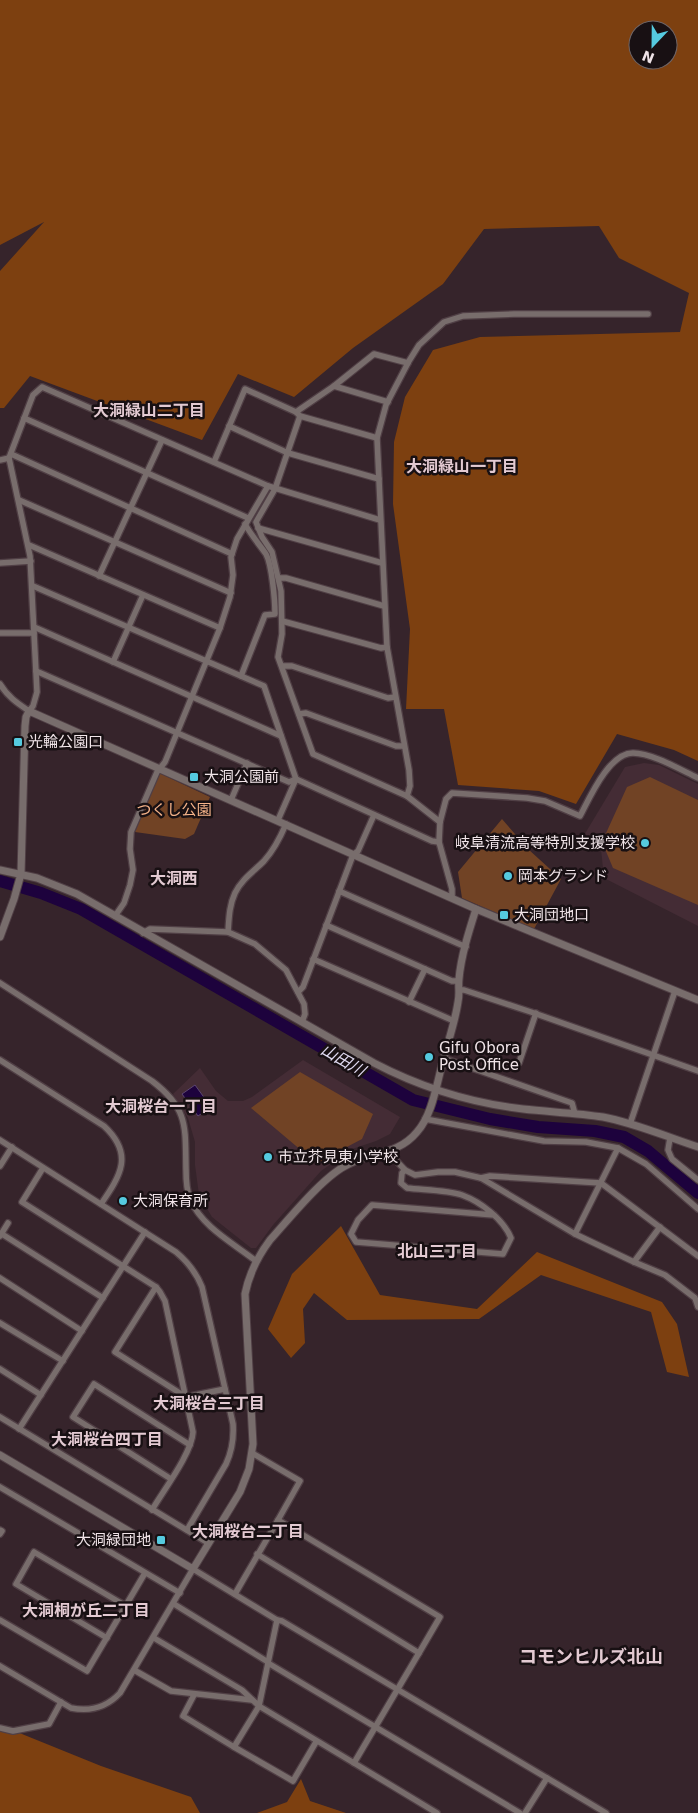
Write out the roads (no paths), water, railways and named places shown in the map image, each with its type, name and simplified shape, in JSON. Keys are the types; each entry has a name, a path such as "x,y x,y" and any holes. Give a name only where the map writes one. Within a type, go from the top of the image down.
{"street":[{"path":"407,796 410,786 409,770 387,647 384,606 377,438 388,402 419,345 444,322 463,316 514,314 648,314"},
{"path":"408,363 374,354 298,414 288,453 275,489 256,522 272,552 279,578 282,634 278,657 313,754 407,796 440,822"},
{"path":"334,386 388,402"},
{"path":"0,937 21,874 24,726 26,716 33,706 37,692 31,561 10,456 33,395 42,387 275,489 380,520"},
{"path":"214,462 245,389 298,414 377,438"},
{"path":"24,418 248,518"},
{"path":"229,426 288,453 379,479"},
{"path":"99,576 162,440"},
{"path":"0,460 10,456 232,554"},
{"path":"115,916 124,903 130,886 133,870 130,849 131,832 156,772 164,766 220,628 230,594 233,575 232,554 248,518 268,486"},
{"path":"19,500 230,594"},
{"path":"241,676 264,615 276,614 275,597 267,556 254,540 245,524"},
{"path":"258,528 382,563"},
{"path":"29,545 220,628"},
{"path":"0,563 31,561"},
{"path":"279,578 286,578 384,606"},
{"path":"33,586 264,686 296,779 278,820"},
{"path":"112,662 142,595"},
{"path":"282,621 381,648 387,647"},
{"path":"0,633 34,630 281,736"},
{"path":"282,666 292,666 388,698 395,697"},
{"path":"36,671 289,782 296,779 432,841 439,842"},
{"path":"0,684 4,691 29,711 476,909 698,1000"},
{"path":"300,714 306,713 396,746 404,746"},
{"path":"452,898 452,889 439,842 440,822 446,799 452,794 468,793 545,801 580,816 607,768 627,754 634,753 649,756 698,778"},
{"path":"231,800 247,763"},
{"path":"298,992 303,987 353,855 358,851 374,815"},
{"path":"228,932 230,909 235,893 245,877 264,861 277,844 286,824"},
{"path":"0,870 37,878 77,894 143,933 400,1076 436,1090 471,1099 521,1109 575,1114 630,1124 698,1147"},
{"path":"339,891 466,947"},
{"path":"0,1666 71,1708 82,1710 105,1706 120,1693 245,1481 252,1454 245,1294 247,1283 256,1261 270,1240 335,1173 348,1164 399,1147 417,1132 436,1090 454,1021 460,990 459,981 476,909"},
{"path":"326,925 452,981 459,981"},
{"path":"143,933 150,929 228,932 255,944 286,970 304,1004 305,1014 302,1022"},
{"path":"313,959 454,1021"},
{"path":"410,1002 425,969"},
{"path":"0,983 152,1081 172,1098 181,1115 185,1130 186,1185 196,1211 205,1221 256,1261"},
{"path":"460,990 536,1013 698,1071"},
{"path":"630,1124 675,991"},
{"path":"519,1063 536,1013"},
{"path":"444,1058 572,1103 575,1114"},
{"path":"0,1060 104,1126 117,1141 121,1155 121,1168 116,1182 102,1204"},
{"path":"426,1115 544,1141 586,1142 618,1148 646,1164 698,1209"},
{"path":"670,1138 668,1150 672,1159 698,1180"},
{"path":"0,1140 176,1252 197,1275 202,1287 233,1424 234,1438 231,1453 226,1464 187,1530"},
{"path":"0,1166 12,1147"},
{"path":"575,1234 618,1148"},
{"path":"388,1152 405,1170 415,1175 455,1172 482,1178 575,1234 666,1275 695,1298 698,1307"},
{"path":"43,1168 22,1202 156,1287 165,1301 193,1432 190,1446 152,1510"},
{"path":"405,1170 402,1173 401,1183 407,1188 460,1194 494,1215 506,1228 511,1238 503,1254 356,1242 351,1234 358,1220 372,1205 494,1215"},
{"path":"482,1178 490,1176 601,1182 698,1256"},
{"path":"8,1224 1,1235 103,1298"},
{"path":"634,1262 660,1227"},
{"path":"19,1429 145,1232"},
{"path":"0,1278 82,1331"},
{"path":"156,1287 115,1352 186,1397 225,1389"},
{"path":"0,1323 63,1361"},
{"path":"0,1369 41,1396"},
{"path":"171,1479 73,1417 94,1384 190,1446"},
{"path":"0,1417 208,1543"},
{"path":"235,1594 300,1481 252,1454"},
{"path":"0,1455 606,1813"},
{"path":"0,1487 180,1593"},
{"path":"278,1520 440,1617 354,1764"},
{"path":"0,1530 2,1531 0,1534"},
{"path":"107,1638 16,1584 34,1552 126,1606"},
{"path":"257,1554 419,1653"},
{"path":"0,1620 87,1671 146,1573"},
{"path":"174,1604 520,1813"},
{"path":"234,1747 259,1706 277,1620"},
{"path":"154,1638 242,1690 259,1706 316,1742 438,1813"},
{"path":"134,1670 170,1691 252,1700"},
{"path":"194,1695 183,1716 293,1781 316,1742"},
{"path":"0,1728 13,1731 49,1724 61,1702"},
{"path":"526,1813 547,1778"}],"waterway":[{"name":"山田川","path":"0,881 41,893 81,909 413,1100 490,1119 538,1127 595,1131 624,1137 648,1151 698,1193"}],"place":[{"name":"光輪公園口","path":"18,742"},
{"name":"大洞公園前","path":"194,777"},
{"name":"岐阜清流高等特別支援学校","path":"645,843"},
{"name":"岡本グランド","path":"508,876"},
{"name":"大洞団地口","path":"504,915"},
{"name":"Gifu Obora Post Office","path":"429,1057"},
{"name":"市立芥見東小学校","path":"268,1157"},
{"name":"大洞保育所","path":"123,1201"},
{"name":"大洞緑団地","path":"161,1540"}],"district":[{"name":"大洞緑山二丁目","path":"149,410"},
{"name":"大洞緑山一丁目","path":"462,466"},
{"name":"大洞西","path":"174,878"},
{"name":"大洞桜台一丁目","path":"161,1106"},
{"name":"北山三丁目","path":"437,1251"},
{"name":"大洞桜台三丁目","path":"209,1403"},
{"name":"大洞桜台四丁目","path":"107,1439"},
{"name":"大洞桜台二丁目","path":"248,1531"},
{"name":"大洞桐が丘二丁目","path":"86,1610"},
{"name":"コモンヒルズ北山","path":"591,1656"}],"park label":[{"name":"つくし公園","path":"174,810"}]}
